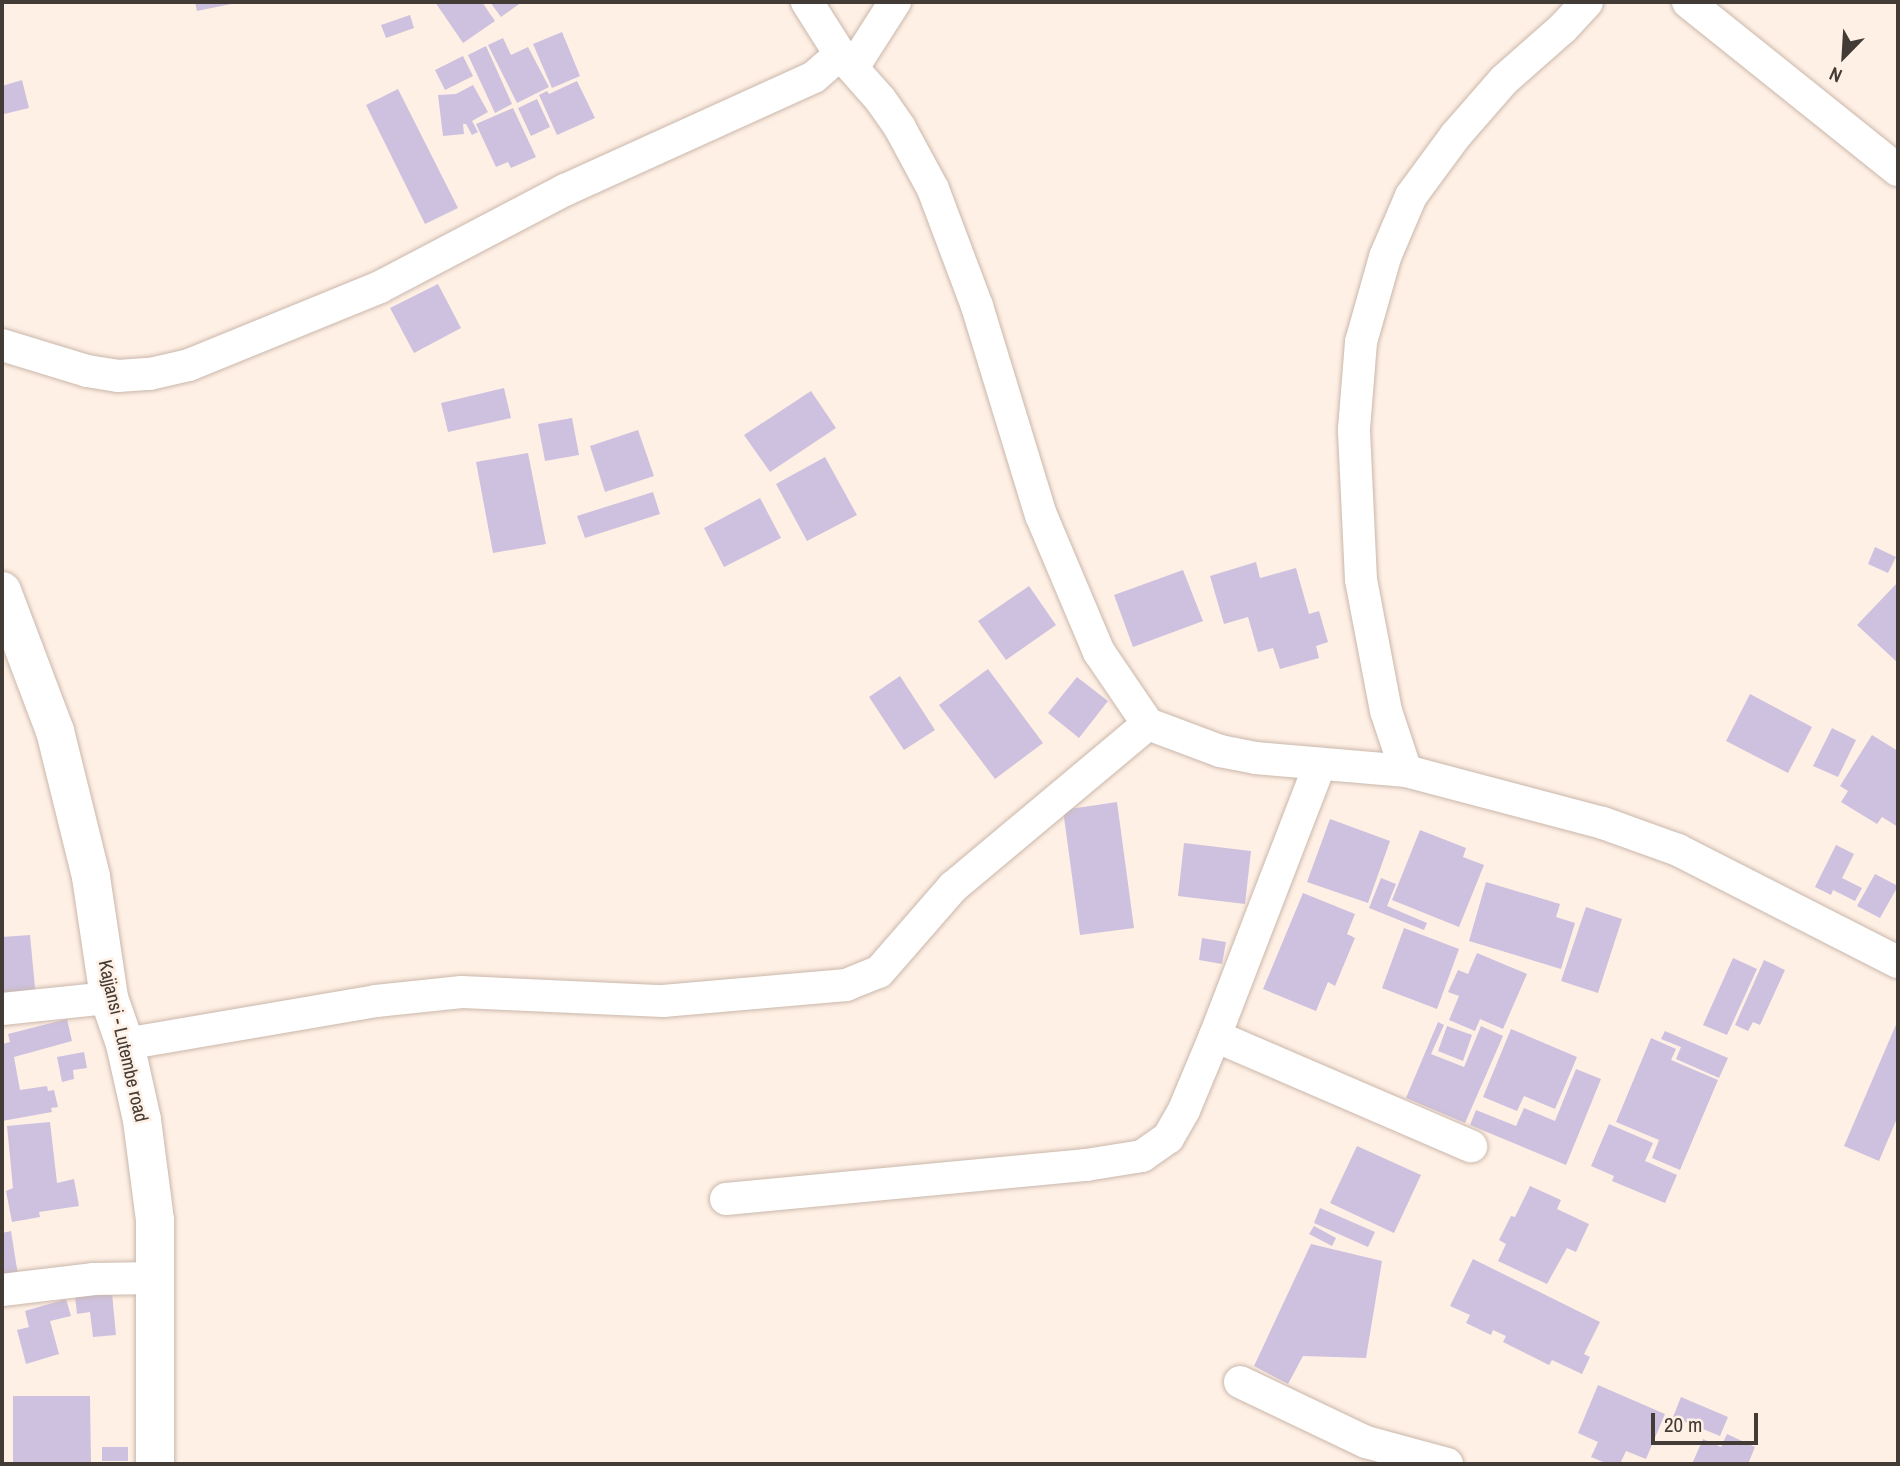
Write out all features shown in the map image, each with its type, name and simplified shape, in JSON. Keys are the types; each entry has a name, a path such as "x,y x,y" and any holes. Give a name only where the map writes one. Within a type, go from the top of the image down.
{"street":[{"path":"807,2 847,60 900,128 933,189 977,306 1041,515 1099,652 1148,723 1220,751 1255,758 1406,771 1557,808 1678,850 1898,962"},
{"path":"2,345 87,371 118,376 150,374 189,365 380,287 565,190 814,78 847,60 895,2"},
{"path":"1406,771 1386,710 1362,580 1354,429 1361,342 1385,257 1411,196 1456,135 1504,80 1563,29 1587,2"},
{"path":"1688,2 1898,170"},
{"name":"Kajjansi - Lutembe road","path":"2,591 55,731 92,877 109,998 125,1044 142,1120 154,1208 155,1464"},
{"path":"125,1044 376,1001 463,992 663,1001 846,985 879,972 953,887 1148,723"},
{"path":"726,1199 1073,1166 1142,1156 1168,1138 1184,1110 1215,1035 1320,764"},
{"path":"2,1009 109,998"},
{"path":"1215,1035 1471,1146"},
{"path":"2,1290 94,1279 155,1278"},
{"path":"1240,1382 1366,1442 1447,1464"}],"building":[{"path":"195,2 236,2 236,3 197,11"},
{"path":"435,2 482,2 495,21 463,43"},
{"path":"490,2 522,2 501,17"},
{"path":"410,15 414,28 386,38 381,25"},
{"path":"562,32 580,76 552,88 533,44"},
{"path":"503,38 511,55 528,47 549,87 517,103 488,45"},
{"path":"486,46 512,104 495,113 468,55"},
{"path":"463,56 473,76 445,90 435,70"},
{"path":"22,80 29,108 4,114 2,86"},
{"path":"577,81 595,118 557,135 539,95 547,91 549,94"},
{"path":"473,85 488,112 472,121 478,132 472,135 466,124 463,124 464,134 443,136 438,95 456,94"},
{"path":"398,89 458,208 425,224 366,105"},
{"path":"537,99 550,127 531,136 518,108"},
{"path":"513,108 536,157 511,168 508,162 496,167 476,124"},
{"path":"438,284 461,328 414,353 390,308"},
{"path":"504,388 511,418 448,432 441,403"},
{"path":"811,391 836,428 770,472 744,435"},
{"path":"572,418 579,455 545,461 538,424"},
{"path":"638,430 654,476 605,492 590,446"},
{"path":"528,453 546,544 493,553 476,462"},
{"path":"825,457 857,515 807,541 776,484"},
{"path":"653,492 660,514 585,538 577,516"},
{"path":"760,498 781,538 724,567 704,528"},
{"path":"1875,547 1896,557 1888,573 1868,564"},
{"path":"1256,562 1260,578 1296,568 1309,614 1319,611 1328,642 1316,646 1319,658 1280,669 1273,648 1258,652 1248,617 1224,624 1210,576"},
{"path":"1183,570 1203,621 1133,647 1114,595"},
{"path":"1898,582 1898,663 1857,625"},
{"path":"1029,586 1056,625 1006,660 978,621"},
{"path":"988,669 1043,743 995,779 939,705"},
{"path":"900,676 935,730 904,750 869,697"},
{"path":"1077,677 1108,701 1079,738 1048,713"},
{"path":"1750,694 1812,727 1788,773 1726,741"},
{"path":"1832,728 1856,740 1838,777 1813,766"},
{"path":"1872,735 1898,751 1898,827 1882,817 1877,824 1841,802 1848,791 1840,786"},
{"path":"1117,802 1134,928 1080,935 1063,810"},
{"path":"1330,819 1390,841 1368,903 1307,882"},
{"path":"1420,830 1466,848 1463,857 1484,865 1459,927 1392,900"},
{"path":"1184,843 1251,851 1245,904 1178,896"},
{"path":"1836,845 1854,854 1842,878 1862,888 1855,901 1833,890 1831,895 1815,887"},
{"path":"1875,874 1898,886 1880,918 1857,906"},
{"path":"1381,878 1396,884 1387,906 1427,923 1424,930 1369,908"},
{"path":"1486,882 1560,904 1556,917 1575,923 1561,969 1469,941"},
{"path":"1303,893 1355,914 1347,934 1355,938 1335,986 1328,982 1316,1011 1263,989"},
{"path":"1586,907 1622,919 1598,993 1561,981"},
{"path":"1404,928 1459,949 1437,1009 1382,988"},
{"path":"30,935 36,999 2,1003 2,937"},
{"path":"1202,938 1226,942 1222,964 1199,960"},
{"path":"1477,953 1527,974 1503,1029 1480,1019 1475,1031 1449,1020 1459,996 1448,992 1458,970 1468,974"},
{"path":"1733,958 1757,969 1727,1035 1703,1025"},
{"path":"1764,960 1785,970 1760,1025 1753,1022 1748,1031 1735,1025"},
{"path":"67,1019 72,1041 14,1057 20,1090 47,1086 48,1091 54,1090 58,1107 51,1108 52,1112 2,1121 2,1044 10,1042 8,1034"},
{"path":"1898,1020 1898,1116 1879,1161 1844,1146"},
{"path":"1438,1022 1444,1025 1431,1054 1464,1067 1481,1026 1503,1036 1465,1123 1406,1098"},
{"path":"1447,1026 1472,1035 1463,1061 1438,1051"},
{"path":"1511,1029 1577,1057 1555,1109 1524,1096 1517,1111 1483,1097"},
{"path":"1665,1031 1728,1058 1719,1078 1676,1059 1681,1047 1661,1039"},
{"path":"1651,1038 1676,1049 1671,1060 1718,1080 1680,1170 1652,1158 1659,1140 1616,1122"},
{"path":"84,1052 87,1068 73,1070 74,1079 62,1082 57,1057"},
{"path":"1576,1069 1601,1079 1566,1165 1470,1125 1476,1110 1516,1126 1524,1108 1555,1121"},
{"path":"50,1122 57,1183 74,1179 79,1206 39,1212 40,1217 12,1222 6,1191 13,1188 7,1126"},
{"path":"1609,1124 1653,1143 1645,1161 1677,1175 1665,1203 1612,1181 1614,1176 1591,1166"},
{"path":"1357,1146 1421,1175 1394,1233 1330,1203"},
{"path":"1530,1186 1561,1200 1557,1209 1589,1224 1576,1252 1567,1248 1547,1284 1498,1261 1506,1244 1499,1240 1511,1216 1515,1217"},
{"path":"1320,1208 1375,1232 1368,1247 1314,1223"},
{"path":"1314,1226 1336,1238 1332,1246 1309,1234"},
{"path":"11,1231 18,1275 2,1278 2,1233"},
{"path":"1311,1244 1382,1261 1366,1358 1303,1356 1288,1384 1254,1366"},
{"path":"1473,1259 1600,1322 1584,1354 1590,1357 1582,1374 1552,1360 1549,1365 1503,1342 1506,1336 1493,1330 1491,1335 1466,1323 1470,1315 1450,1306"},
{"path":"112,1293 116,1335 93,1337 90,1312 77,1314 75,1296"},
{"path":"66,1299 71,1316 50,1321 59,1354 26,1364 17,1330 29,1327 25,1311"},
{"path":"1598,1385 1665,1414 1646,1459 1626,1451 1620,1464 1608,1464 1591,1457 1598,1442 1578,1433"},
{"path":"13,1396 90,1396 91,1464 13,1464"},
{"path":"1681,1397 1728,1417 1720,1436 1673,1417"},
{"path":"1727,1434 1755,1447 1748,1464 1692,1464 1703,1439 1721,1447"},
{"path":"102,1447 128,1447 128,1461 102,1461"}]}
